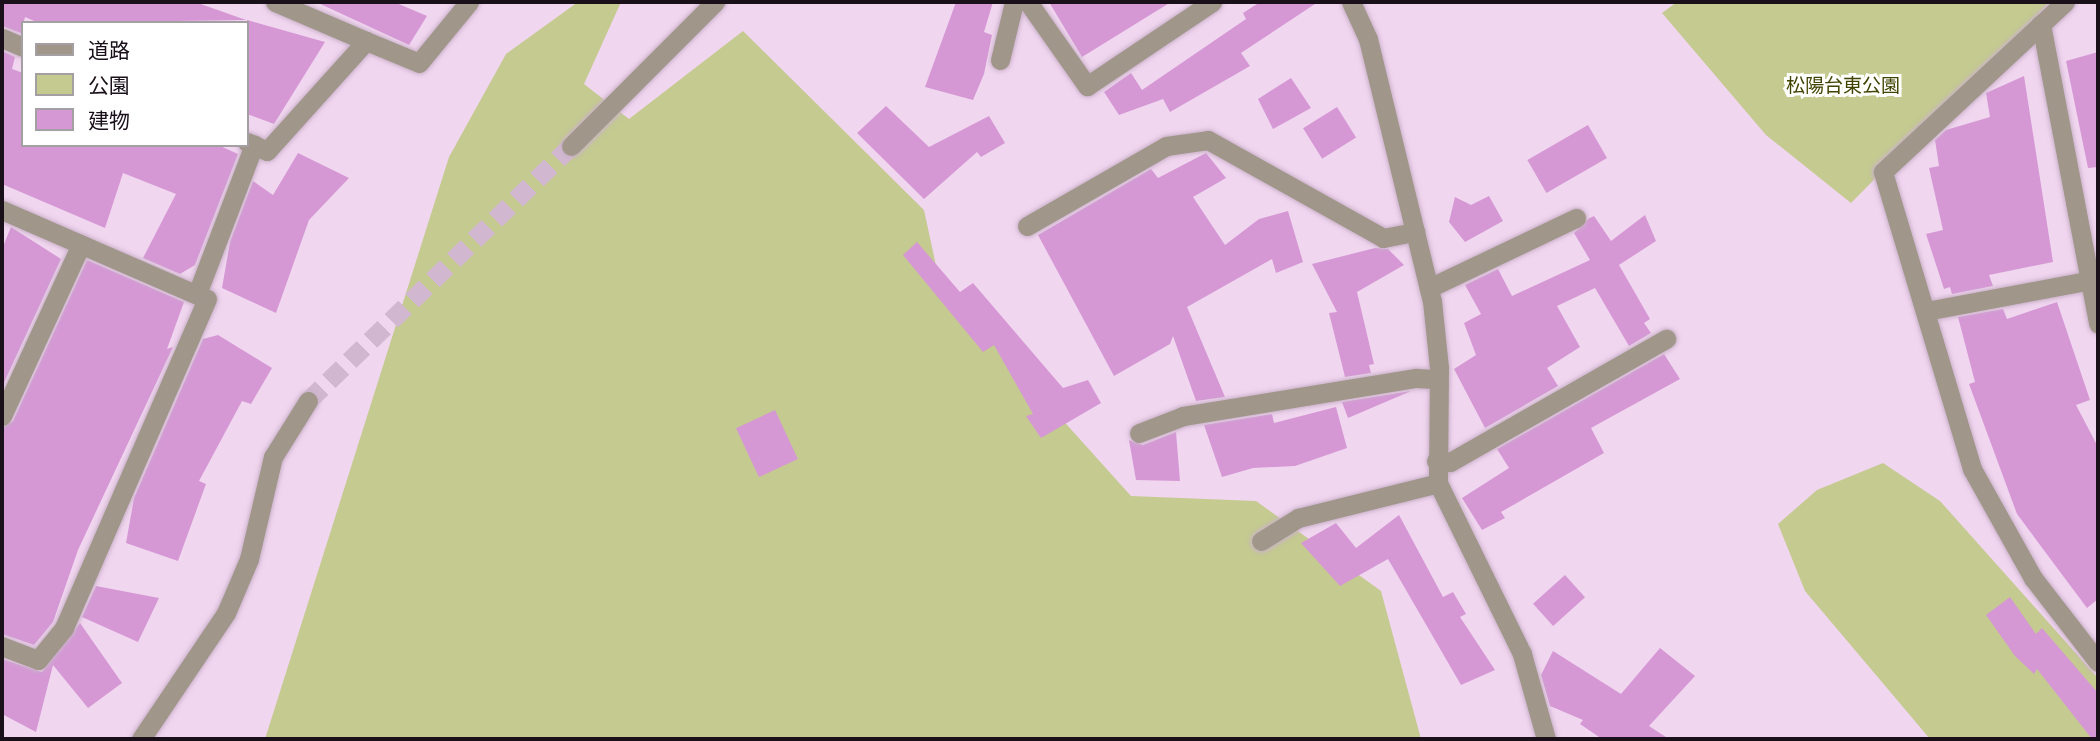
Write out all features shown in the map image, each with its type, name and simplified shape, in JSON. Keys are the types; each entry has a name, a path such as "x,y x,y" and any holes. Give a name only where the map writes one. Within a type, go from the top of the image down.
{"street":[{"path":"275,2 419,62 469,2"},
{"path":"571,146 715,2"},
{"path":"1000,60 1014,2"},
{"path":"1028,2 1087,86 1212,2"},
{"path":"1351,2 1368,39 1429,288 1438,379 1438,482 1522,654 1546,739"},
{"path":"2064,2 1883,172 1972,469 1997,521 2098,662"},
{"path":"2041,24 2093,280 2098,324"},
{"path":"2,38 21,46"},
{"path":"197,294 250,143 267,151 366,41"},
{"path":"1027,226 1166,146 1208,140 1383,238 1415,232"},
{"path":"2,210 207,299 64,628 38,660 2,646"},
{"path":"1429,288 1576,218"},
{"path":"2,416 81,244"},
{"path":"1926,311 2093,280"},
{"path":"1436,461 1450,461 1666,339"},
{"path":"1139,433 1183,416 1416,378 1438,379"},
{"path":"142,739 226,613 249,559 273,457 308,401"},
{"path":"1261,541 1298,518 1438,482"}],"green space":[{"path":"578,2 621,2 584,84 629,119 743,31 924,210 940,284 1131,496 1256,501 1381,591 1421,739 265,739 449,157 506,54"},
{"name":"松陽台東公園","path":"1677,2 2050,2 1851,203 1766,135 1662,13"},
{"path":"1883,463 1940,501 2098,678 2098,739 1930,739 1805,591 1778,524 1817,490"}],"building":[{"path":"2,2 195,2 246,20 34,21 25,17 24,21 21,21 21,33 2,26"},
{"path":"316,2 394,2 427,16 409,45"},
{"path":"956,2 993,2 984,32 992,35 984,74 973,100 925,87"},
{"path":"1049,2 1171,2 1082,57"},
{"path":"1260,2 1318,2 1241,53 1250,66 1170,112 1163,99 1119,115 1104,92 1131,73 1142,90 1246,19 1243,13"},
{"path":"247,21 325,42 274,124 248,114"},
{"path":"2,51 15,57 12,69 21,72 21,147 222,147 238,154 195,265 180,274 143,258 176,194 123,173 105,228 2,184"},
{"path":"2098,52 2098,167 2088,168 2066,61"},
{"path":"2024,76 2053,262 1989,275 1993,286 1952,294 1950,287 1944,289 1926,234 1943,230 1929,168 1939,166 1935,140 1946,130 1990,117 1986,93"},
{"path":"1291,78 1311,108 1273,129 1258,99"},
{"path":"886,106 929,147 989,116 1005,143 981,157 977,152 924,199 857,133"},
{"path":"1337,107 1356,138 1322,159 1303,128"},
{"path":"1588,125 1607,158 1546,193 1527,160"},
{"path":"298,153 349,178 309,220 276,313 222,288 230,242 253,181 273,195"},
{"path":"1206,153 1226,178 1193,197 1225,245 1259,219 1288,211 1303,262 1276,273 1272,259 1187,307 1225,397 1196,401 1173,336 1170,344 1114,376 1038,235 1151,169 1158,178"},
{"path":"1489,196 1503,221 1465,242 1449,222 1455,197 1471,205"},
{"path":"1645,215 1656,241 1619,265 1650,319 1644,323 1651,333 1629,346 1595,288 1557,306 1580,347 1547,368 1558,386 1485,428 1454,369 1476,355 1464,323 1481,314 1465,285 1498,269 1512,296 1590,260 1574,233 1588,219 1594,216 1611,241"},
{"path":"11,227 61,259 2,387 2,249"},
{"path":"917,242 960,292 973,283 1063,388 1088,380 1101,403 1041,438 1026,416 1033,414 994,345 983,352 903,255"},
{"path":"1375,248 1388,249 1404,265 1357,292 1374,364 1369,365 1371,373 1345,377 1329,313 1337,312 1312,264"},
{"path":"87,260 184,302 167,349 173,347 78,550 53,622 34,645 2,634 2,428 13,421"},
{"path":"2057,302 2090,400 2076,405 2098,447 2098,599 2087,608 2017,514 1969,384 1975,382 1958,317 2003,309 2007,319"},
{"path":"218,335 272,368 251,404 242,401 199,481 206,484 178,561 126,543 134,498 203,339"},
{"path":"1664,354 1680,379 1591,428 1604,453 1501,512 1505,518 1482,530 1462,498 1509,468 1497,449"},
{"path":"1411,391 1348,418 1342,402"},
{"path":"1336,407 1347,448 1295,466 1253,468 1222,477 1204,425 1272,414 1274,423"},
{"path":"775,410 798,459 759,477 736,428"},
{"path":"1176,432 1180,481 1136,480 1129,440 1143,445"},
{"path":"1399,515 1443,597 1453,592 1466,614 1460,617 1495,670 1461,685 1388,559 1340,586 1301,543 1336,523 1356,548"},
{"path":"1565,575 1585,597 1553,626 1533,604"},
{"path":"96,586 159,598 138,642 82,617"},
{"path":"2010,597 2036,634 2042,628 2098,693 2098,739 2092,739 2037,669 2034,674 2015,656 1986,615"},
{"path":"80,623 122,683 88,708 53,665 36,732 2,714 2,659 42,672"},
{"path":"1660,648 1695,676 1649,726 1669,739 1602,739 1580,724 1583,720 1550,706 1541,675 1553,651 1621,694"}],"tunnel":[{"path":"308,401 571,146"}]}
